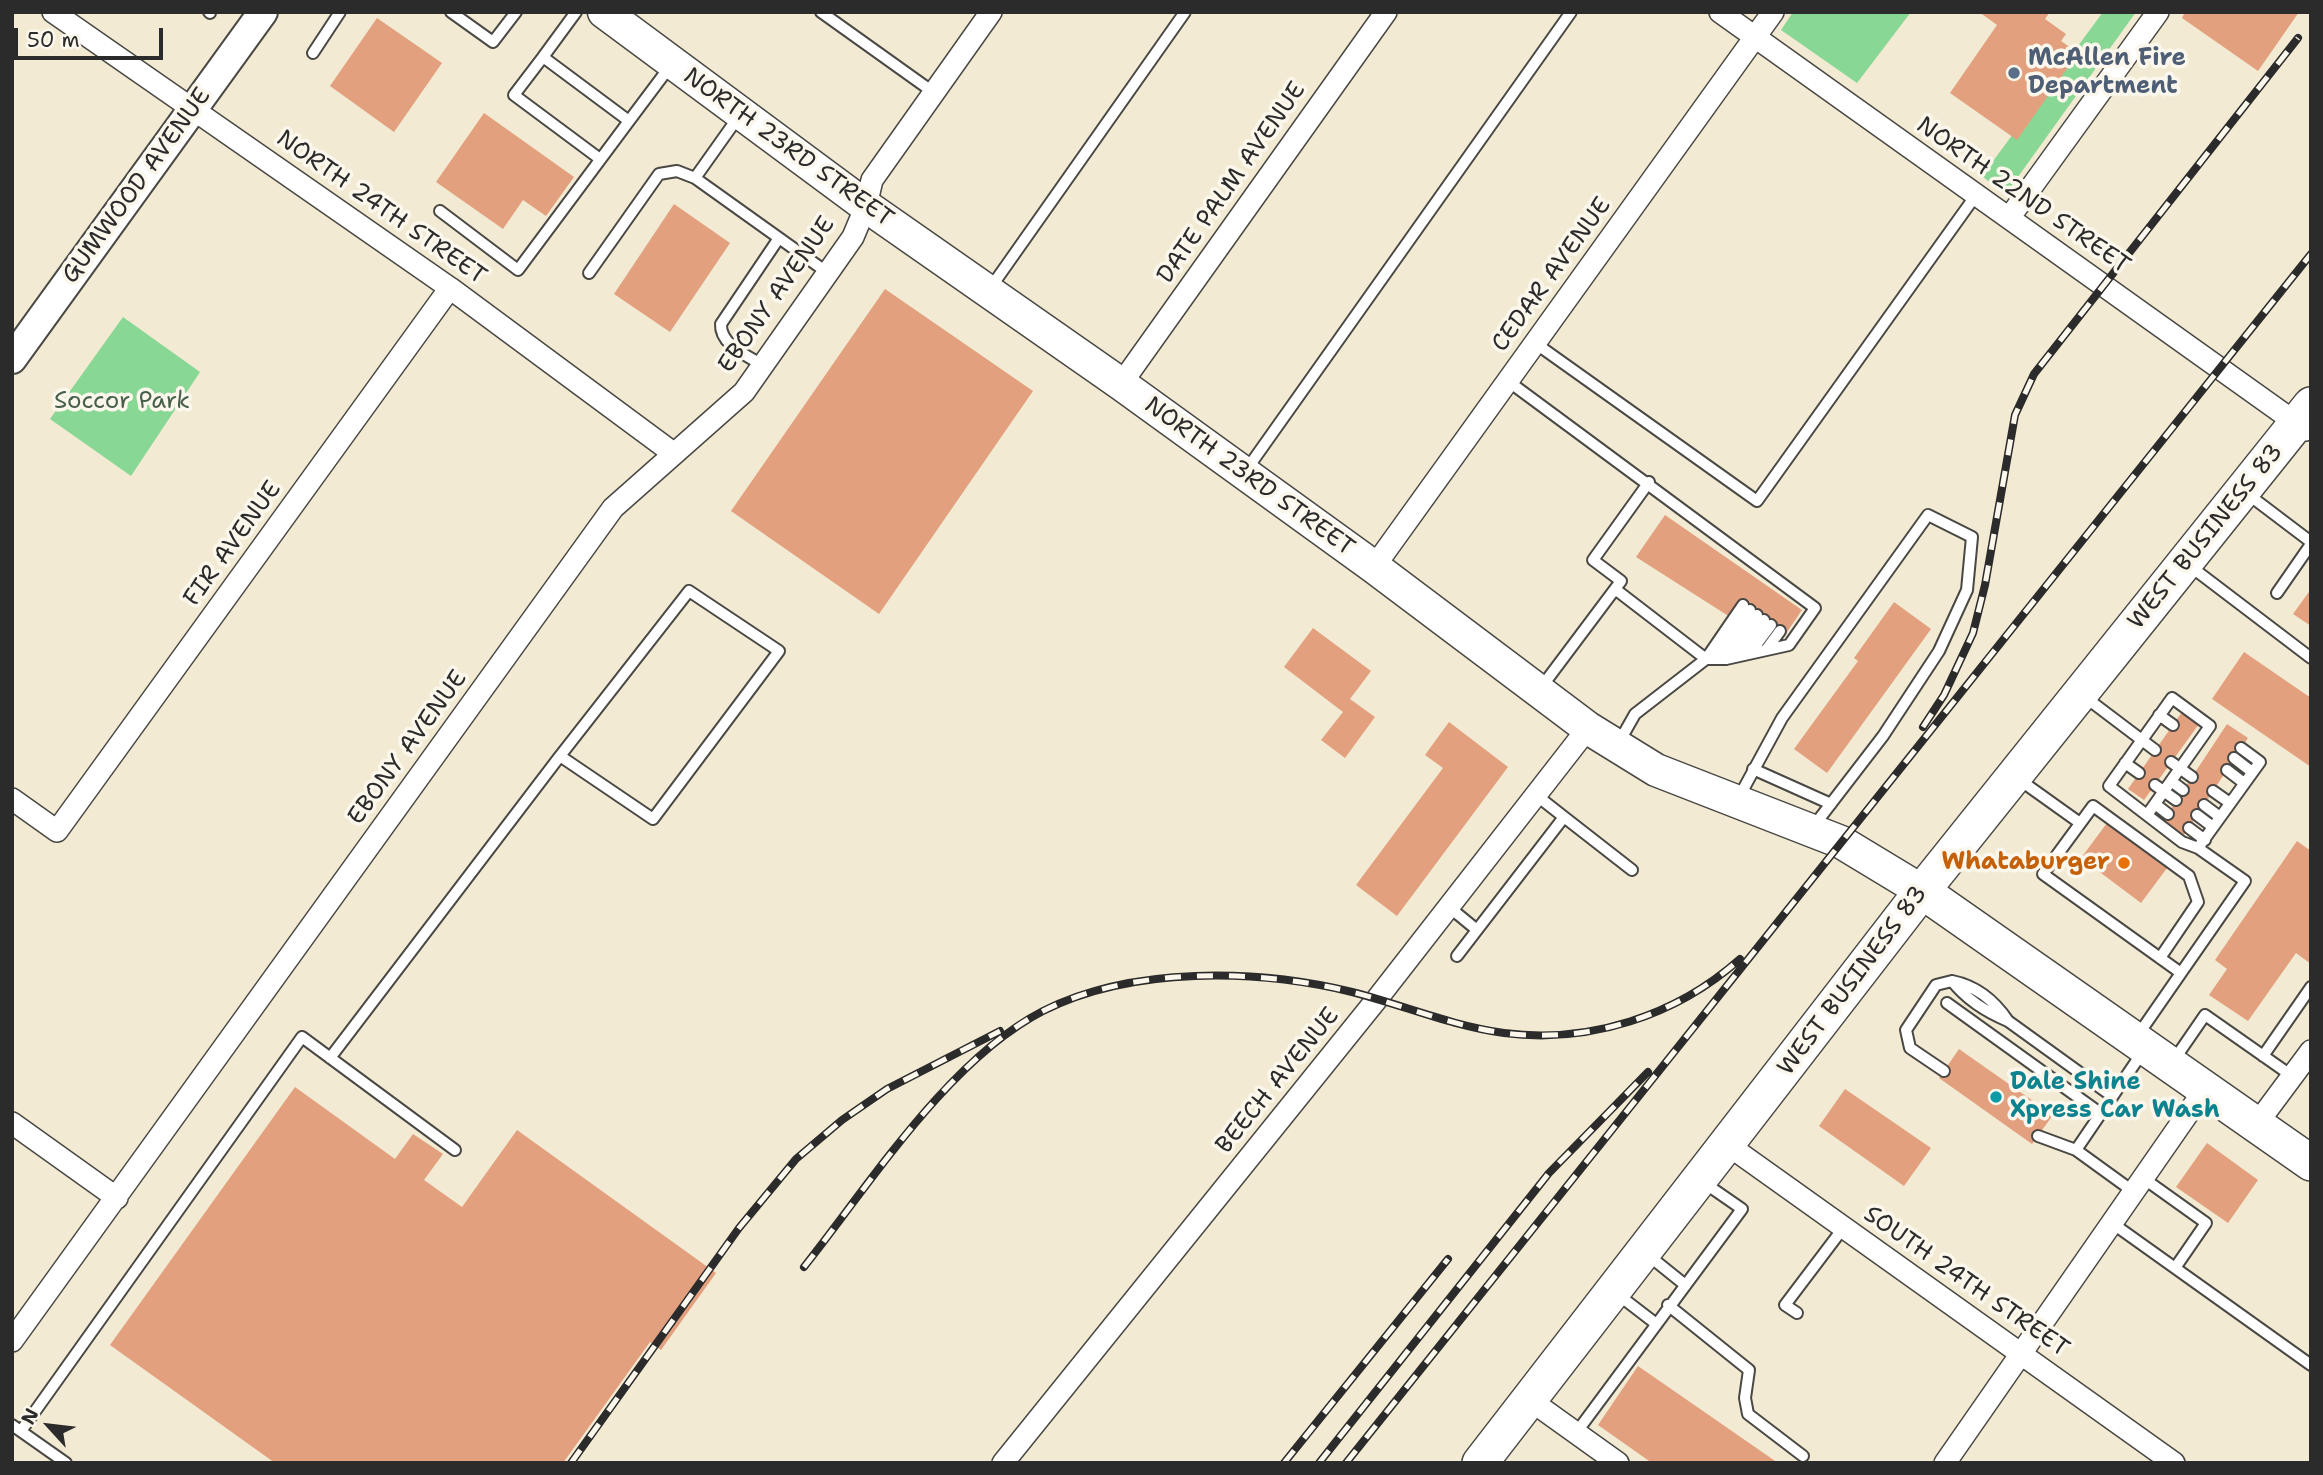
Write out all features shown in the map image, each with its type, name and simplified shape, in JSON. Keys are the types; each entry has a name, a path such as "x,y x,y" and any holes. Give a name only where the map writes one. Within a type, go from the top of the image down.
{"main road":[{"name":"NORTH 23RD STREET","path":"606,13 866,206 1121,384 1374,567 1588,728 1656,770 1738,799 1841,842 1922,891"},
{"name":"WEST BUSINESS 83","path":"1480,1463 1645,1253 1922,891 2242,491 2306,420"},
{"path":"1922,891 2311,1163"}],"street":[{"name":"NORTH 24TH STREET","path":"53,12 450,288 673,453"},
{"name":"GUMWOOD AVENUE","path":"12,359 262,12"},
{"name":"EBONY AVENUE","path":"12,1341 613,508 744,392 853,237 866,206 872,180 991,12"},
{"name":"DATE PALM AVENUE","path":"1121,384 1386,12"},
{"name":"NORTH 22ND STREET","path":"1720,12 2009,218 2306,420"},
{"name":"CEDAR AVENUE","path":"1374,567 1773,12"},
{"path":"2009,218 2158,12"},
{"name":"FIR AVENUE","path":"12,799 57,831 450,288"},
{"name":"BEECH AVENUE","path":"1003,1463 1449,907 1588,728"},
{"path":"2256,1125 2311,1051"},
{"path":"1945,1463 2205,1090"},
{"path":"12,1123 117,1198"},
{"name":"SOUTH 24TH STREET","path":"1728,1145 2174,1463"},
{"path":"1530,1400 1618,1463"}],"lane":[{"path":"313,52 340,12"},
{"path":"451,12 493,43 516,12"},
{"path":"576,12 514,95 600,159"},
{"path":"821,12 933,92"},
{"path":"988,292 1185,12"},
{"path":"1244,473 1571,12"},
{"path":"543,57 629,121"},
{"path":"440,211 517,270 673,63"},
{"path":"695,178 741,114"},
{"path":"589,274 659,174 677,171 695,178 828,272"},
{"path":"1535,343 1757,501 1976,195"},
{"path":"762,365 726,341 720,333 721,324 779,239"},
{"path":"1508,381 1649,482 1782,589 1815,608 1789,645 1716,659 1615,589"},
{"path":"1538,691 1621,581 1593,560 1649,482"},
{"path":"2242,491 2311,543 2277,593"},
{"path":"1738,799 1782,718 1928,514 1972,537 1967,590 1939,651 1883,736 1811,829"},
{"path":"2185,562 2311,658"},
{"path":"330,1058 560,755 689,592 779,651 653,820 560,755"},
{"path":"1761,618 1766,650"},
{"path":"1716,659 1761,618"},
{"path":"1616,746 1635,714 1716,659 1761,618"},
{"path":"1745,655 1761,618"},
{"path":"2080,694 2155,750"},
{"path":"2202,844 2182,842 2109,786 2172,698 2220,734"},
{"path":"2159,715 2173,725"},
{"path":"2147,815 2155,804 2159,788 2171,781 2176,765 2210,726"},
{"path":"2197,741 2214,744"},
{"path":"2197,741 2207,755"},
{"path":"2202,844 2260,762 2241,748"},
{"path":"2235,758 2252,772"},
{"path":"2124,763 2138,773"},
{"path":"2176,765 2192,777"},
{"path":"1753,769 1831,804"},
{"path":"2227,770 2244,783"},
{"path":"2014,776 2080,823"},
{"path":"2171,781 2183,790"},
{"path":"2159,788 2176,800"},
{"path":"2213,792 2230,803"},
{"path":"1536,795 1632,870"},
{"path":"2155,804 2168,814"},
{"path":"2204,805 2220,817"},
{"path":"2160,958 2198,902 2189,876 2093,806 2043,874 2180,973"},
{"path":"2197,815 2213,827"},
{"path":"1457,956 1564,817"},
{"path":"2150,1051 2180,973 2245,881 2202,844 2189,828"},
{"path":"1449,907 1477,930"},
{"path":"1944,1071 1910,1048 1906,1030 1936,985 1952,981 1961,993 1990,1014 2008,1021 2112,1096"},
{"path":"2263,1056 2311,987"},
{"path":"1947,1003 2100,1113"},
{"path":"2076,1150 2112,1096 2150,1051 2205,1015 2292,1076"},
{"path":"66,1463 16,1428 302,1037 455,1150"},
{"path":"2038,1136 2076,1150 2206,1223 2175,1268"},
{"path":"1576,1433 1668,1305 1742,1209 1700,1181"},
{"path":"2112,1223 2311,1365"},
{"path":"1797,1313 1785,1305 1844,1227"},
{"path":"1645,1253 1685,1284"},
{"path":"1614,1292 1655,1323"},
{"path":"1668,1305 1749,1370 1745,1398 1748,1414 1802,1456"}],"green space":[{"path":"1793,12 1911,12 1857,83 1781,30"},
{"path":"2103,12 2136,12 2005,195 1982,176"},
{"name":"Soccor Park","path":"123,317 200,372 131,476 50,419"}],"building":[{"name":"McAllen Fire Department","path":"1979,12 2050,12 2045,19 2066,34 2061,41 2078,53 2017,140 1950,93 1997,25"},
{"path":"2185,12 2299,12 2258,71 2182,18"},
{"path":"377,18 442,63 394,132 330,86"},
{"path":"484,113 574,177 546,216 523,200 503,229 436,182"},
{"path":"674,204 730,243 670,332 614,294"},
{"path":"885,289 1033,391 879,614 731,511"},
{"path":"1665,515 1802,610 1785,635 1740,603 1730,617 1636,557"},
{"path":"2311,589 2311,626 2293,614"},
{"path":"1894,602 1931,629 1827,773 1794,749 1858,661 1854,658"},
{"path":"1313,628 1371,671 1350,699 1375,717 1345,758 1321,740 1343,712 1284,667"},
{"path":"2244,652 2311,698 2311,767 2212,699"},
{"path":"2182,712 2199,724 2144,800 2128,789"},
{"path":"1449,722 1508,767 1397,916 1356,885 1443,768 1425,755"},
{"path":"2227,724 2248,738 2184,835 2163,821"},
{"name":"Whataburger","path":"2107,823 2167,868 2141,903 2081,858"},
{"path":"2297,841 2311,851 2311,964 2296,953 2248,1021 2209,995 2227,969 2215,960"},
{"name":"Dale Shine Xpress Car Wash","path":"1959,1049 2053,1115 2032,1144 1939,1078"},
{"path":"295,1087 395,1159 413,1134 443,1154 424,1180 462,1207 517,1130 716,1273 661,1350 650,1342 563,1463 275,1463 110,1345"},
{"path":"1845,1089 1931,1148 1904,1186 1819,1126"},
{"path":"2207,1143 2258,1180 2228,1223 2176,1187"},
{"path":"1638,1366 1778,1463 1652,1463 1598,1425"}],"railway":[{"path":"1923,727 1944,695 1973,633 1985,585 2015,415 2034,374 2298,38"},
{"path":"1346,1463 2311,254"},
{"path":"804,1267 913,1126 975,1060 1008,1033 1043,1011 1078,996 1155,979 1195,976 1276,979 1352,992 1485,1030 1536,1035 1568,1034 1630,1022 1660,1010 1715,979 1740,959"},
{"path":"571,1463 739,1228 796,1159 842,1120 887,1089 1000,1031"},
{"path":"1319,1463 1549,1173 1648,1072"},
{"path":"1284,1463 1448,1259"}],"place":[{"name":"McAllen Fire Department","path":"2014,73"},
{"name":"Whataburger","path":"2124,863"},
{"name":"Dale Shine Xpress Car Wash","path":"1996,1097"}]}
